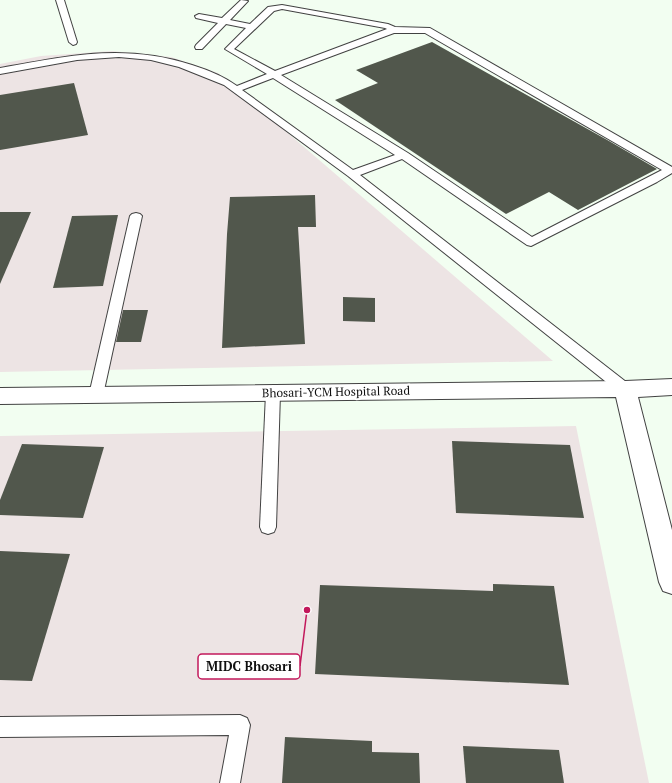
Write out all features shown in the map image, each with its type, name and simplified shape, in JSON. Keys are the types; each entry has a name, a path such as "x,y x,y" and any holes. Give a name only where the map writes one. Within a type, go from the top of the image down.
{"street":[{"name":"Bhosari-YCM Hospital Road","path":"0,396 625,389 672,387"},
{"path":"625,389 672,582"}],"lane":[{"path":"60,0 73,42"},
{"path":"199,47 244,1"},
{"path":"236,89 274,74 393,30 428,30 670,170 634,191 594,209 531,242 404,155 274,74 229,49 271,9 282,7 388,26 393,30"},
{"path":"199,16 251,27"},
{"path":"0,71 104,55 157,59 197,68 227,82 352,174 625,389"},
{"path":"352,174 404,155"},
{"path":"96,395 136,216"},
{"path":"268,527 273,393"},
{"path":"0,727 240,725 230,783"}],"shaded area":[{"path":"112,51 171,57 218,73 553,361 0,372 0,64 41,56"},
{"path":"576,426 649,783 0,783 0,436"}],"building":[{"path":"432,42 657,169 578,210 549,192 506,214 335,100 378,83 356,70"},
{"path":"74,83 88,135 0,150 0,95"},
{"path":"315,195 316,227 298,227 305,344 222,348 230,197"},
{"path":"0,212 31,212 0,284"},
{"path":"118,215 103,286 53,288 72,216"},
{"path":"343,297 375,298 375,322 343,321"},
{"path":"123,310 148,310 141,342 116,342"},
{"path":"452,441 570,445 584,518 456,513"},
{"path":"22,444 104,447 83,518 0,515 0,500"},
{"path":"0,551 70,554 32,681 0,680"},
{"path":"493,584 554,586 569,685 315,674 320,585 493,591"},
{"path":"285,737 372,741 372,752 419,753 420,783 282,783"},
{"path":"463,746 559,750 564,783 466,783"}],"place":[{"name":"MIDC Bhosari","path":"307,610"}]}
